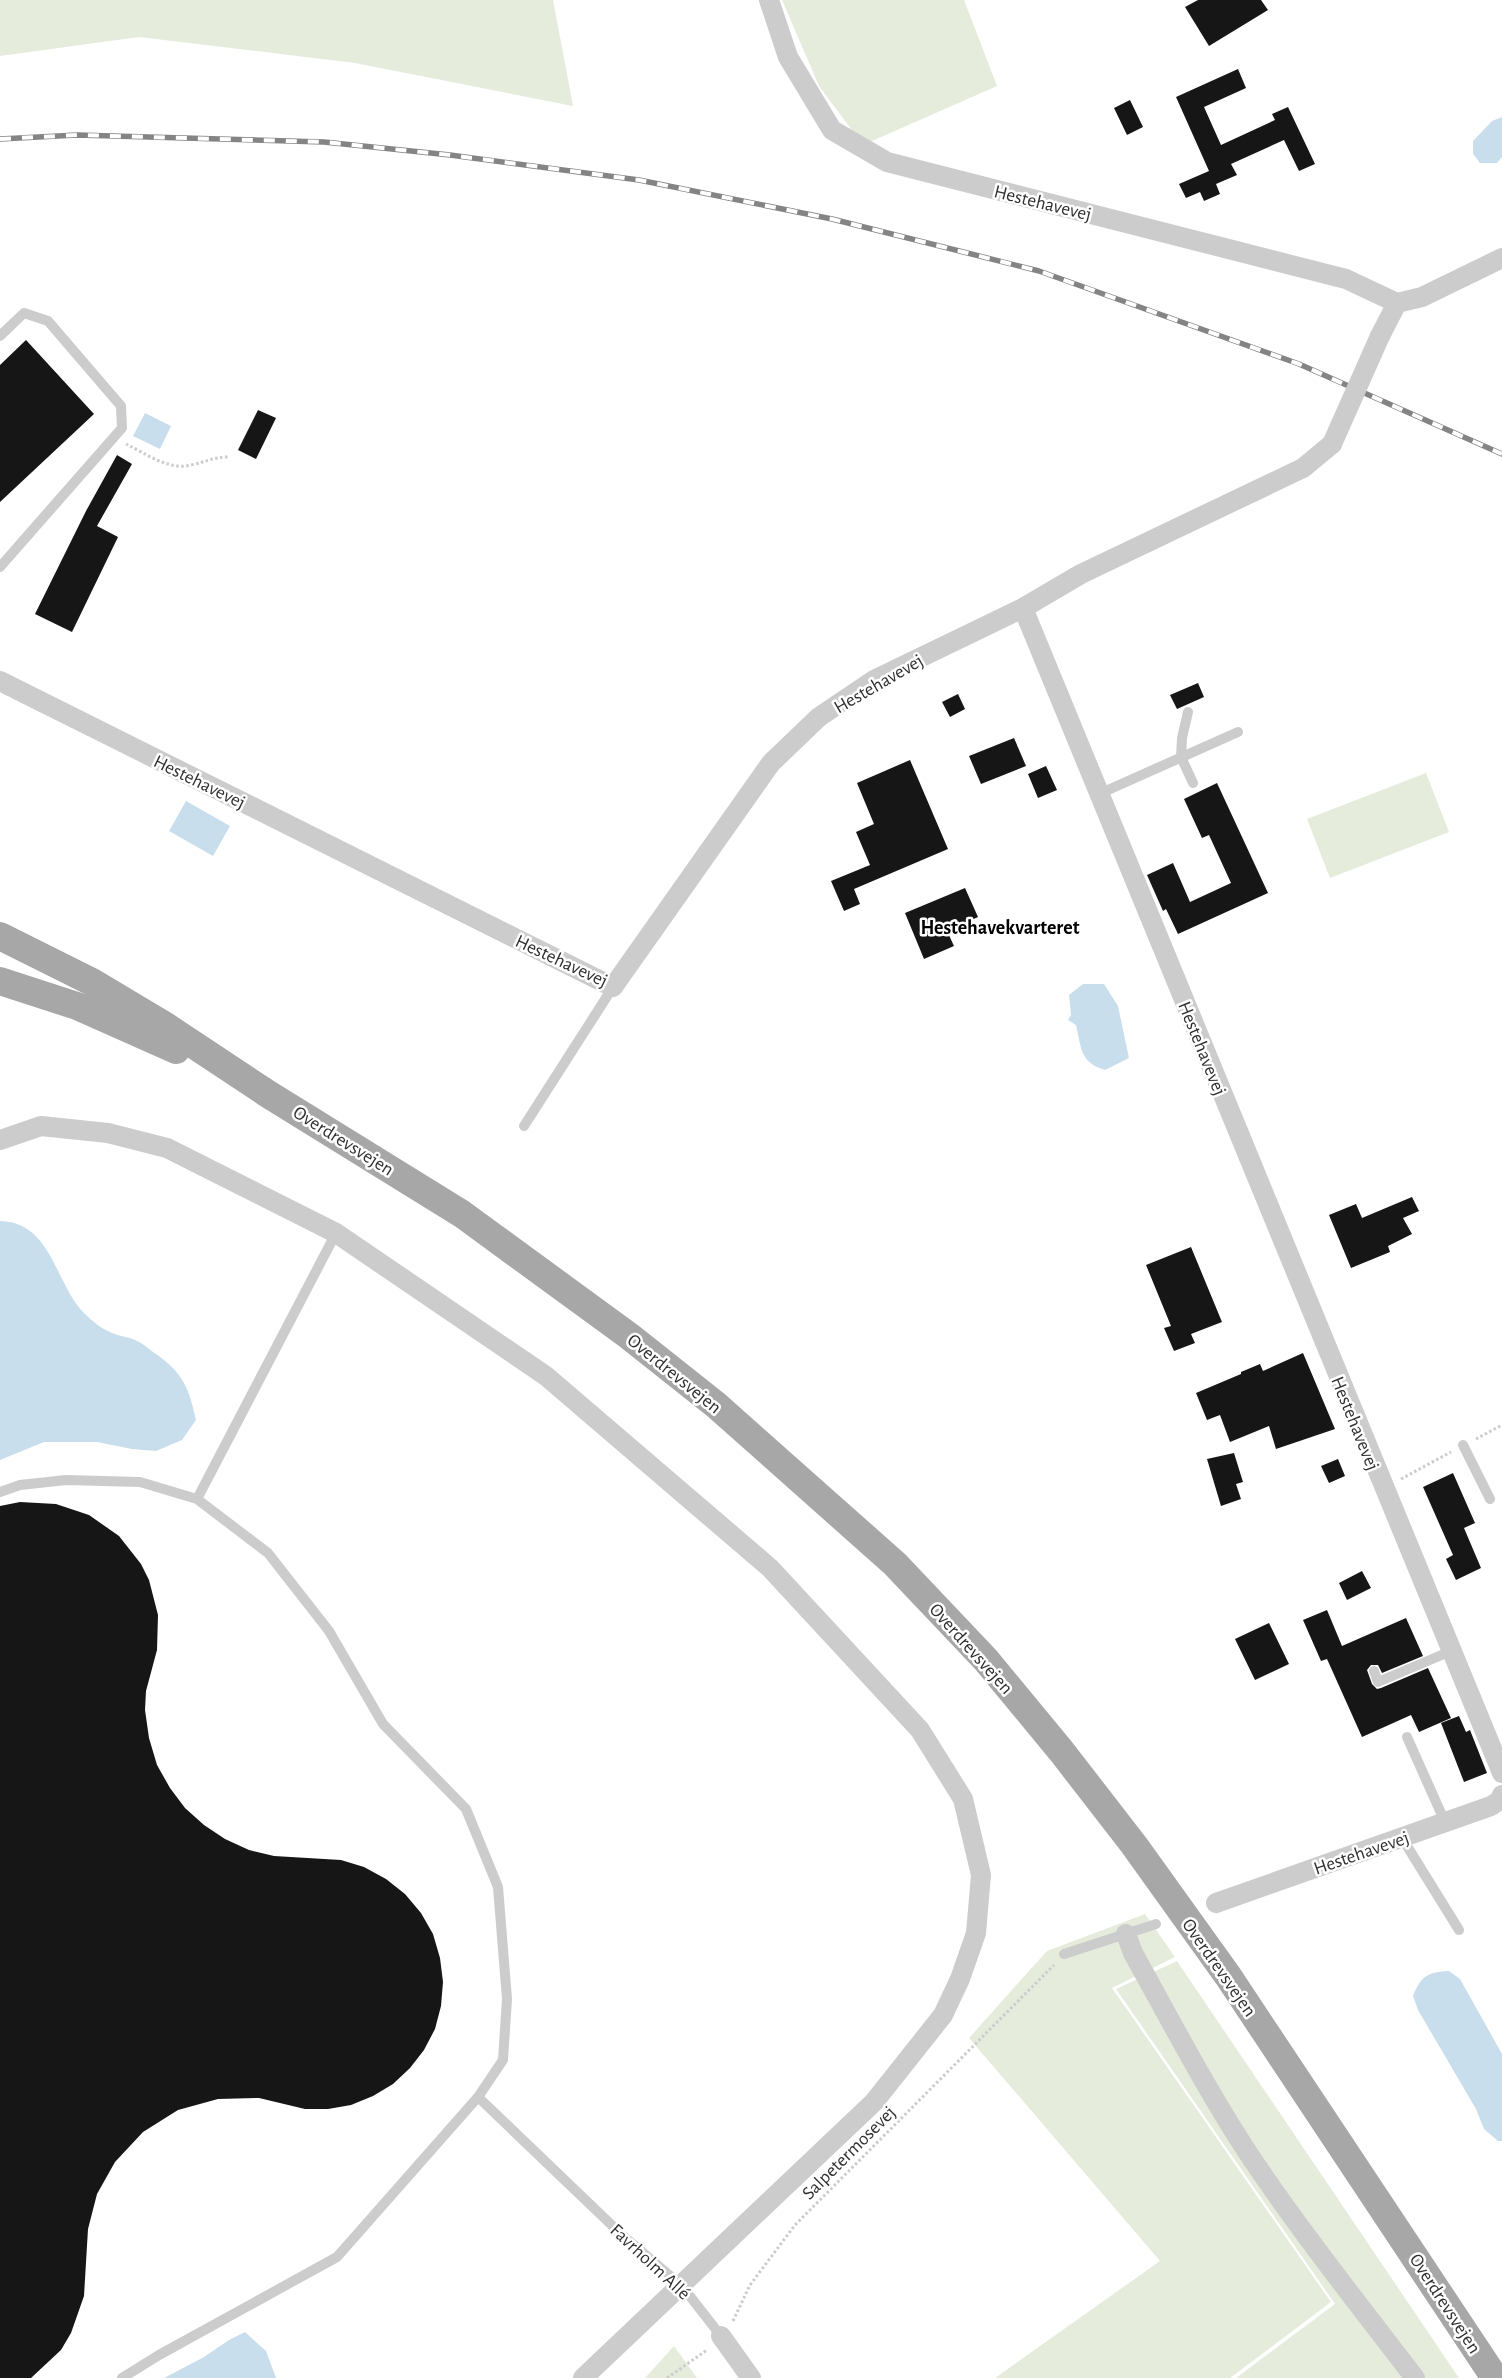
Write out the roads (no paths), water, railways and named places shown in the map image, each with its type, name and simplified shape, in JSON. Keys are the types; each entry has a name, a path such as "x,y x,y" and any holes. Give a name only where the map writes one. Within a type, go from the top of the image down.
{"main road":[{"name":"Overdrevsvejen","path":"0,936 92,982 164,1025 268,1094 462,1214 629,1336 723,1412 901,1571 986,1660 1062,1752 1134,1845 1228,1976 1495,2378"},
{"name":"Overdrevsvejen","path":"0,981 77,1006 268,1094"}],"street":[{"name":"Hestehavevej","path":"0,681 613,987 771,763 819,716 874,680 1023,608 1081,574 1303,468 1332,444 1380,336 1397,303 1346,279 887,162 832,130 788,57 769,0"},
{"path":"1397,303 1422,297 1502,258"},
{"name":"Hestehavevej","path":"1023,608 1383,1488 1502,1773"},
{"path":"0,1140 41,1126 108,1133 167,1148 336,1233 546,1376 770,1568 920,1730 963,1800 982,1875 976,1933 960,1979 943,2015 874,2102 584,2378"},
{"name":"Hestehavevej","path":"1216,1903 1491,1806 1500,1800 1502,1795"},
{"path":"1126,1934 1133,1953 1221,2110 1251,2157 1343,2285 1415,2378"},
{"name":"Favrholm Allé","path":"721,2336 750,2378"}],"lane":[{"path":"0,336 24,313 48,321 121,406 122,428 0,567"},
{"path":"1188,712 1182,738 1181,757 1193,783"},
{"path":"1099,794 1238,732"},
{"path":"524,1126 613,987"},
{"path":"197,1499 336,1233"},
{"path":"1463,1446 1490,1499"},
{"path":"0,1492 20,1485 66,1480 140,1482 197,1499 268,1554 329,1631 383,1724 466,1809 498,1887 507,1999 503,2060 478,2097 337,2257 159,2355 122,2378"},
{"path":"1374,1671 1378,1682 1451,1651"},
{"path":"1407,1737 1445,1822"},
{"path":"1402,1838 1459,1930"},
{"path":"1064,1954 1156,1924"},
{"name":"Favrholm Allé","path":"478,2097 621,2234 682,2286 721,2336"}],"water":[{"path":"1502,117 1502,157 1497,163 1480,163 1473,154 1473,141 1492,121"},
{"path":"145,413 171,426 160,449 133,436"},
{"path":"186,801 230,826 213,856 169,831"},
{"path":"1083,984 1104,984 1118,1006 1129,1058 1105,1070 1097,1067 1086,1058 1081,1047 1076,1025 1068,1020 1071,1015 1069,995"},
{"path":"0,1221 17,1224 31,1232 42,1243 51,1256 74,1301 84,1313 107,1331 142,1344 165,1361 179,1375 191,1399 196,1420 182,1440 156,1451 132,1449 97,1442 44,1442 0,1460"},
{"path":"1449,1971 1460,1979 1502,2054 1502,2141 1498,2141 1484,2129 1476,2109 1418,2010 1413,1996 1419,1984 1426,1976"},
{"path":"245,2332 266,2351 276,2378 164,2378 204,2357"}],"railway":[{"path":"0,139 77,135 324,142 450,155 639,180 832,219 1039,271 1299,364 1502,454"}],"district":[{"name":"Hestehavekvarteret","path":"1000,927"}]}
